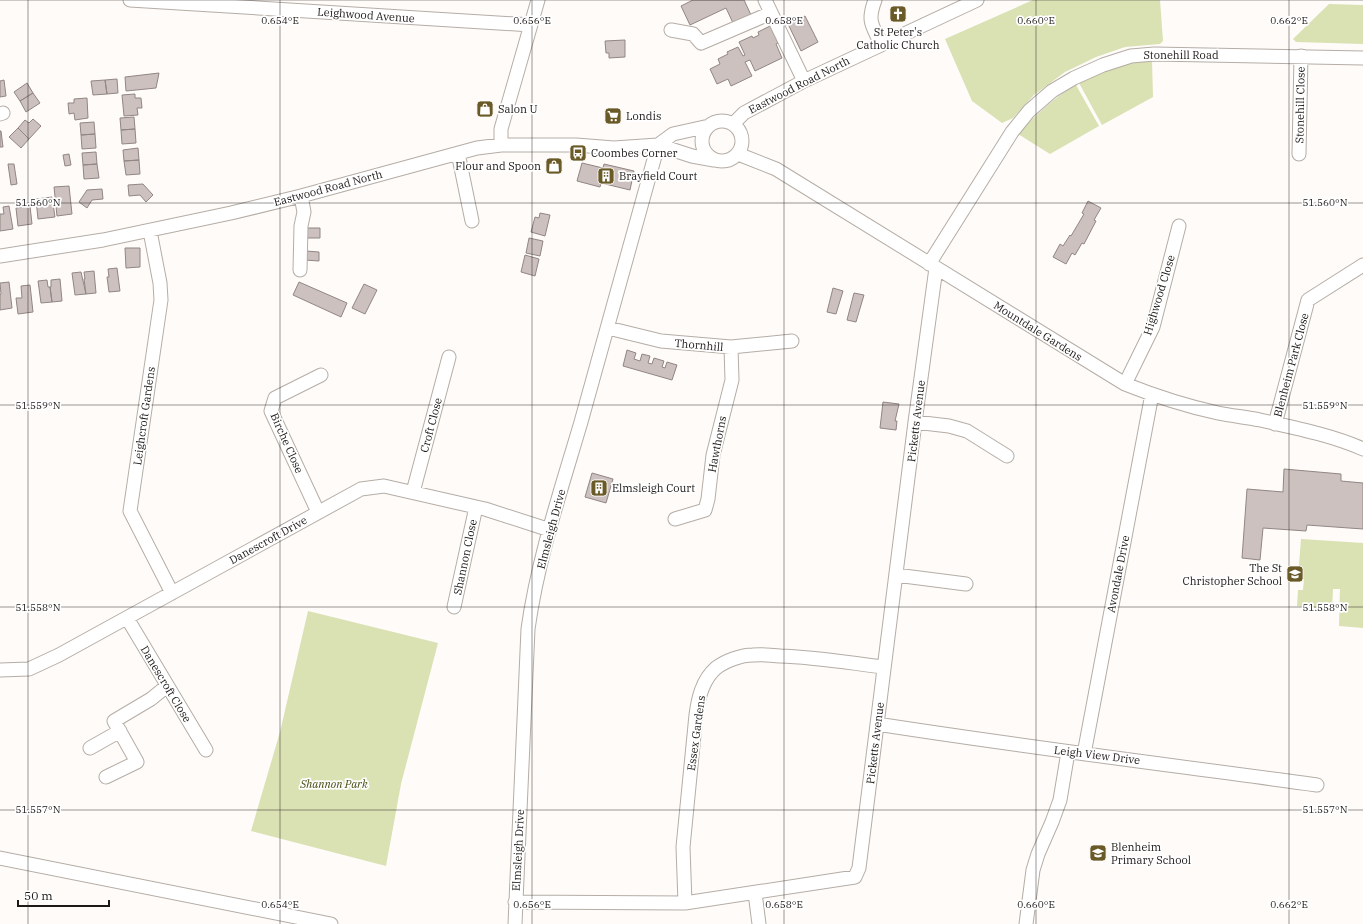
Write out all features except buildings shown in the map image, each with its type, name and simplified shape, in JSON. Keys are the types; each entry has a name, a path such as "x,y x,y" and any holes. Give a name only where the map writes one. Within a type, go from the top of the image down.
{"street":[{"name":"Leighwood Avenue","path":"130,0 531,25"},
{"path":"501,145 501,130 538,0"},
{"path":"765,0 804,80"},
{"path":"875,0 870,12 871,23 881,44"},
{"name":"Eastwood Road North","path":"733,124 744,113 804,80 977,0"},
{"path":"671,30 693,34 701,43 771,13"},
{"name":"Stonehill Road","path":"932,266 1012,132 1029,111 1052,92 1074,78 1103,65 1132,56 1154,54 1363,58"},
{"name":"Stonehill Close","path":"1299,154 1301,56"},
{"path":"658,145 673,134 709,126 721,121 733,124 742,135 742,148 738,154 727,161 714,160 708,156 704,151 702,138 709,126"},
{"name":"Eastwood Road North","path":"0,256 103,240 231,213 301,196 477,148 501,145 576,145 614,148 658,145 692,156 714,160"},
{"name":"Elmsleigh Drive","path":"515,924 528,629 533,595 658,145"},
{"path":"458,153 472,221"},
{"name":"Mountdale Gardens","path":"738,154 776,169 1125,384 1152,394 1218,413 1276,424 1343,441 1363,449"},
{"path":"300,270 301,226 304,212 301,196"},
{"name":"Highwood Close","path":"1125,384 1152,327 1179,226"},
{"name":"Leighcroft Gardens","path":"150,231 160,283 161,300 130,511 172,593"},
{"name":"Blenheim Park Close","path":"1276,424 1308,300 1363,265"},
{"name":"Picketts Avenue","path":"516,902 685,903 855,877 859,868 896,575 932,266"},
{"name":"Thornhill","path":"608,328 660,341 731,347 792,342"},
{"name":"Hawthorns","path":"675,519 704,510 708,499 713,455 732,380 731,347"},
{"name":"Croft Close","path":"413,492 448,357"},
{"name":"Birche Close","path":"318,512 271,411 275,398 320,375"},
{"name":"Avondale Drive","path":"1084,754 1152,394"},
{"path":"915,422 949,426 967,431 1007,456"},
{"name":"Danescroft Drive","path":"0,670 29,669 59,655 361,489 384,486 413,492 476,507 550,530"},
{"name":"Shannon Close","path":"454,607 476,507"},
{"path":"896,575 966,584"},
{"name":"Danescroft Close","path":"127,618 206,750"},
{"name":"Essex Gardens","path":"685,903 683,847 695,723 697,704 701,690 707,678 716,668 733,659 752,655 826,660 884,667"},
{"path":"106,777 138,762 114,721 151,699 167,686"},
{"name":"Leigh View Drive","path":"877,724 1068,752 1317,785"},
{"path":"90,748 120,731"},
{"path":"1026,924 1033,870 1060,800 1068,752"},
{"path":"0,858 331,924"},
{"path":"755,893 759,924"}],"green space":[{"path":"1033,0 1160,0 1163,41 1160,44 1125,47 1096,57 1065,72 1034,95 1013,118 1002,123 972,101 945,39"},
{"path":"1329,4 1363,5 1363,44 1296,42 1293,39"},
{"path":"1152,61 1153,97 1102,125 1079,83 1098,73 1130,63"},
{"path":"1076,85 1099,126 1050,154 1018,134 1060,95"},
{"path":"1301,539 1363,543 1363,628 1339,626 1340,589 1333,589 1332,610 1297,606 1298,590 1303,590 1304,579 1298,578"},
{"name":"Shannon Park","path":"308,611 438,643 401,784 386,866 251,831 280,732"}],"place":[{"name":"St Peter's Catholic Church","path":"898,14"},
{"name":"Salon U","path":"485,109"},
{"name":"Londis","path":"613,116"},
{"name":"Coombes Corner","path":"578,153"},
{"name":"Flour and Spoon","path":"554,166"},
{"name":"Brayfield Court","path":"606,176"},
{"name":"Elmsleigh Court","path":"599,488"},
{"name":"The St Christopher School","path":"1295,574"},
{"name":"Blenheim Primary School","path":"1098,853"}]}
